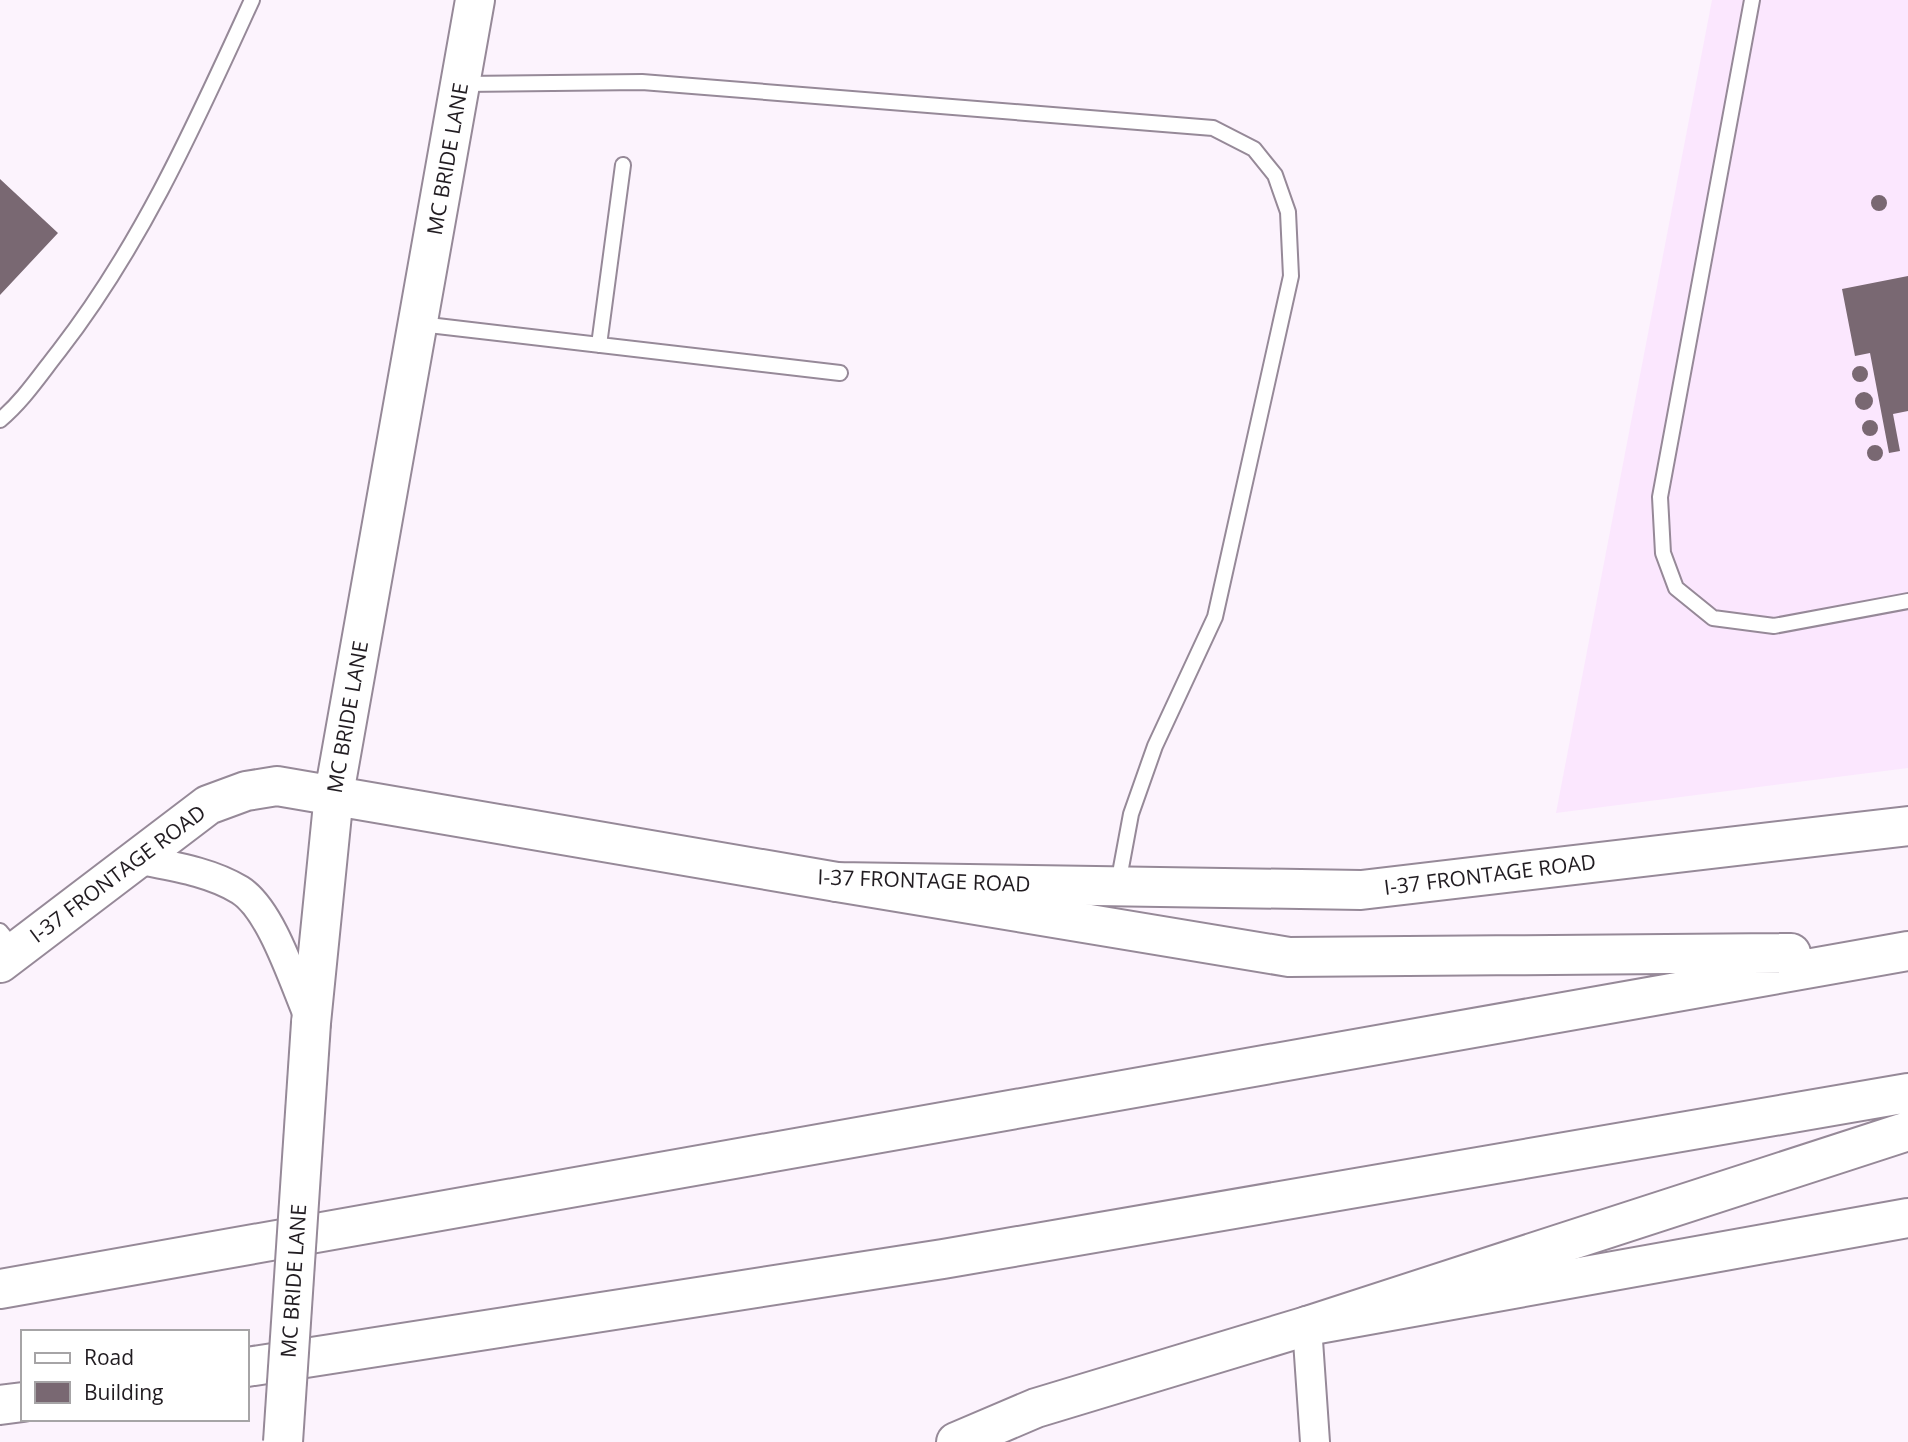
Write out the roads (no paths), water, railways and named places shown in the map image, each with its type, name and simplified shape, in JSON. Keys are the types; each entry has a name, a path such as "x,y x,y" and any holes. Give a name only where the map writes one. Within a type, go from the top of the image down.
{"main road":[{"name":"MC BRIDE LANE","path":"283,1442 311,1023 334,794 475,0"},
{"name":"I-37 FRONTAGE ROAD","path":"5,948 136,859 208,806 246,791 277,786 838,882 1361,890 1908,826"},
{"path":"838,882 1289,957 1903,952"},
{"path":"0,1289 1903,952"},
{"path":"248,1367 943,1259 1908,1093"},
{"path":"956,1442 1036,1408 1307,1326 1908,1131"},
{"path":"1307,1326 1908,1218"},
{"path":"0,1405 21,1402"}],"street":[{"path":"136,859 186,869 241,891 264,916 311,1023"},
{"path":"1307,1326 1315,1442"}],"lane":[{"path":"0,420 15,408 82,321 168,181 252,0"},
{"path":"1752,0 1660,497 1663,553 1676,589 1713,618 1774,626 1908,601"},
{"path":"462,84 642,82 1213,128 1254,149 1275,175 1287,212 1291,276 1215,617 1155,746 1131,814 1118,886"},
{"path":"599,345 623,165"},
{"path":"419,324 840,373"}]}
